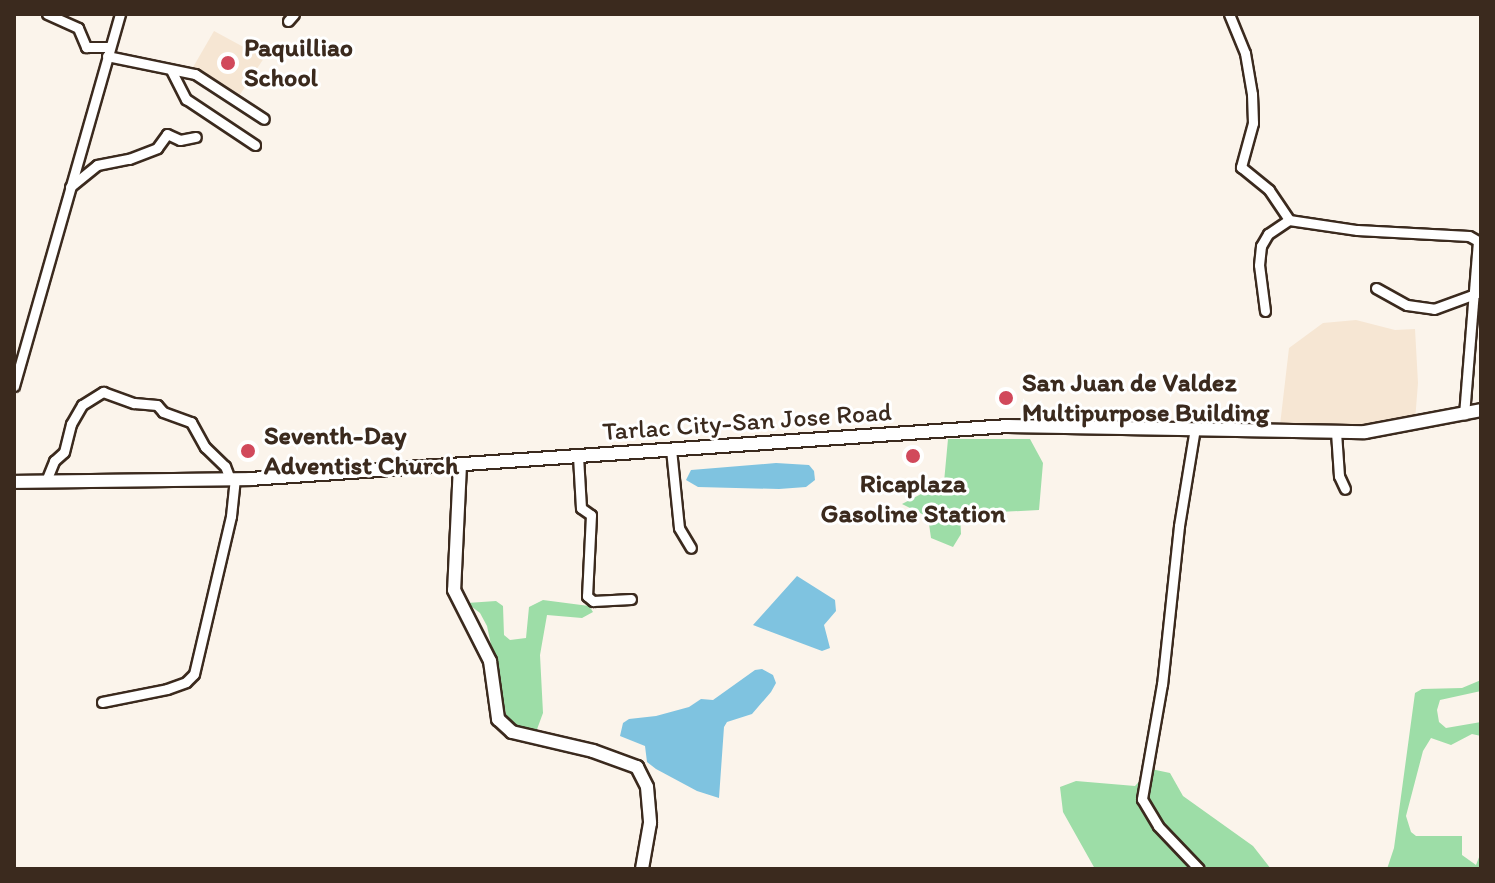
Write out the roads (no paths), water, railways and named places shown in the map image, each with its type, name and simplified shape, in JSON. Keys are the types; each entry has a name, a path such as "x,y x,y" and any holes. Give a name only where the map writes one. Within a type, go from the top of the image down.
{"main road":[{"name":"Tarlac City-San Jose Road","path":"14,482 232,479 1008,426 1379,431 1481,410"},
{"path":"460,465 454,590 490,661 498,719 512,732 582,748 637,767 647,787 650,823 642,869"}],"street":[{"path":"47,14 78,28 86,47 195,74 264,119"},
{"path":"14,386 120,14"},
{"path":"1229,14 1245,53 1252,94 1253,123 1241,167 1269,190 1289,220"},
{"path":"171,70 186,99 255,145"},
{"path":"70,187 97,165 129,159 157,148 167,134 180,140 196,137"},
{"path":"1265,311 1259,265 1261,246 1268,234 1289,220 1357,230 1474,237 1479,246 1465,371 1464,414"},
{"path":"1376,288 1407,305 1434,309 1475,294"},
{"path":"46,481 54,461 64,452 71,424 82,405 103,392 134,403 157,405 163,412 191,422 205,447 225,466 232,479 231,516 194,674 186,682 167,689 102,702"},
{"path":"1195,428 1179,526 1159,700 1142,799 1158,826 1199,869"},
{"path":"1336,432 1339,476 1345,489"},
{"path":"671,449 680,532 691,548"},
{"path":"578,456 581,508 591,514 587,596 593,601 631,599"}],"water":[{"path":"776,463 809,465 814,471 815,480 806,487 779,489 698,487 686,480 691,470"},
{"path":"797,576 835,600 836,611 824,625 830,648 822,651 753,625"},
{"path":"762,669 773,675 776,683 771,692 752,714 727,722 724,727 719,798 697,791 656,769 647,762 645,746 620,736 623,723 629,719 689,707 701,699 713,700 755,670"}],"place":[{"name":"Paquilliao School","path":"228,63"},
{"name":"San Juan de Valdez Multipurpose Building","path":"1006,398"},
{"name":"Seventh-Day Adventist Church","path":"248,451"},
{"name":"Ricaplaza Gasoline Station","path":"913,456"}]}
